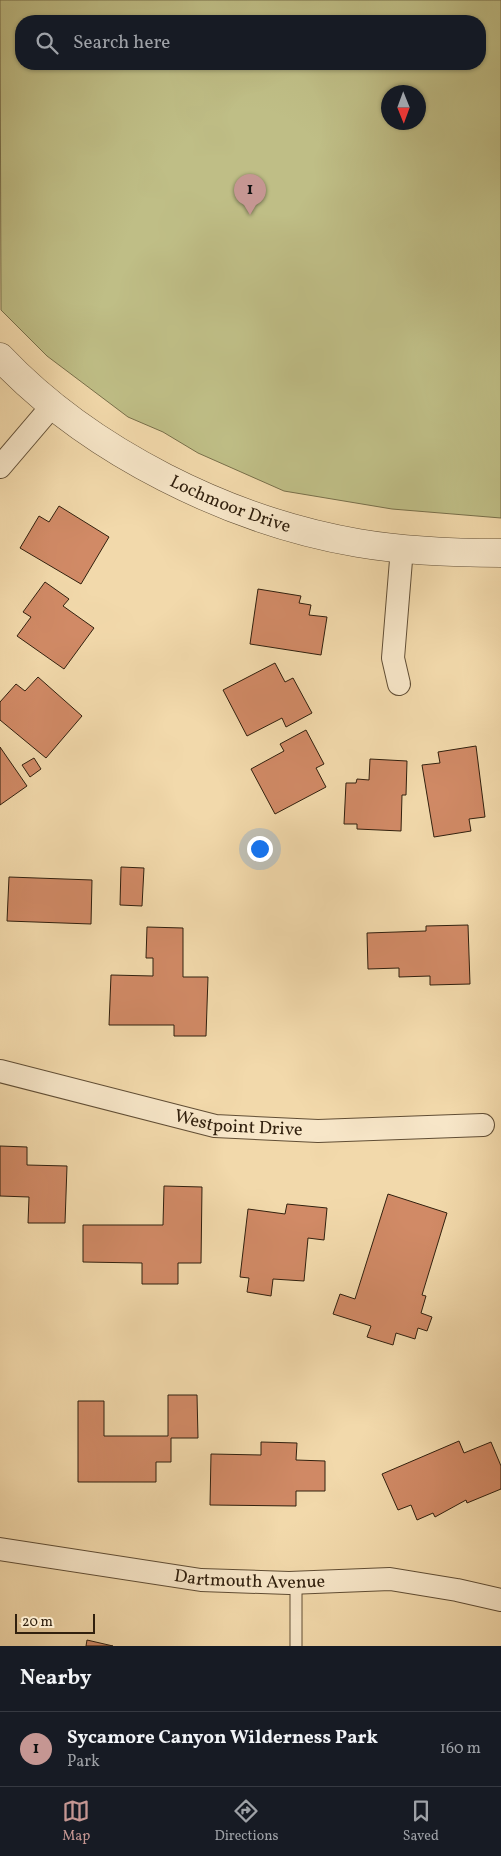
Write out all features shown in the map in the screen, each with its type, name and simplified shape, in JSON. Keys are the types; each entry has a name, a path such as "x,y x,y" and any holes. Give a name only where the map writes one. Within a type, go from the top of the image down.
{"street":[{"name":"Lochmoor Drive","path":"0,357 52,406 127,457 184,486 247,514 320,535 358,543 443,552 501,553"},
{"path":"0,467 52,406"},
{"path":"399,684 393,658 402,548"},
{"name":"Westpoint Drive","path":"0,1071 215,1126 318,1131 483,1125"},
{"name":"Dartmouth Avenue","path":"0,1549 201,1580 296,1582 390,1579 457,1590 501,1600"}],"lane":[{"path":"296,1582 296,1646"}],"shaded area":[{"path":"0,0 501,0 501,518 392,509 284,491 198,453 163,432 128,417 47,356 1,310"}],"building":[{"path":"59,506 109,537 81,584 20,548 39,516 49,522"},
{"path":"45,582 69,599 63,606 94,628 64,669 17,636 31,617 23,612"},
{"path":"258,589 301,596 299,603 311,605 309,615 327,617 321,655 250,644"},
{"path":"275,663 285,682 293,678 312,713 286,727 282,718 247,736 223,690"},
{"path":"38,677 82,716 46,758 0,720 0,702 16,684 25,691"},
{"path":"306,730 324,764 316,768 326,787 275,814 251,769 284,751 280,744"},
{"path":"476,746 485,817 469,819 471,831 434,837 422,765 440,763 438,752"},
{"path":"0,747 27,786 0,805"},
{"path":"34,758 41,769 30,777 22,765"},
{"path":"370,759 407,761 406,795 402,795 401,831 357,829 357,824 344,824 346,783 356,783 357,779 369,780"},
{"path":"121,867 144,868 142,906 120,905"},
{"path":"9,877 92,880 91,924 7,921"},
{"path":"468,925 470,984 430,985 430,976 399,977 399,968 368,969 367,933 426,931 426,926"},
{"path":"147,927 183,928 183,977 208,977 206,1036 174,1036 174,1025 109,1025 111,975 153,976 153,958 146,958"},
{"path":"0,1146 27,1147 27,1165 67,1166 65,1223 28,1223 29,1197 0,1196"},
{"path":"164,1186 202,1187 201,1263 178,1263 178,1284 142,1284 142,1263 83,1262 83,1225 163,1225"},
{"path":"388,1194 447,1213 422,1295 426,1296 421,1313 432,1317 427,1331 418,1328 415,1339 396,1333 393,1345 367,1337 371,1326 333,1314 340,1294 355,1299"},
{"path":"287,1204 327,1208 324,1240 308,1238 304,1281 273,1279 271,1296 247,1292 249,1278 240,1277 248,1209 285,1214"},
{"path":"168,1395 197,1395 198,1438 171,1438 171,1462 156,1462 156,1482 78,1482 78,1401 104,1401 104,1436 168,1436"},
{"path":"459,1441 464,1453 491,1442 501,1466 501,1489 467,1503 466,1500 435,1517 433,1513 417,1520 411,1505 398,1510 382,1474"},
{"path":"261,1442 297,1443 296,1460 325,1461 325,1491 296,1491 296,1506 210,1505 211,1454 261,1455"},
{"path":"87,1640 113,1646 86,1646"}],"place":[{"name":"Sycamore Canyon Wilderness Park","path":"250,215"}]}
